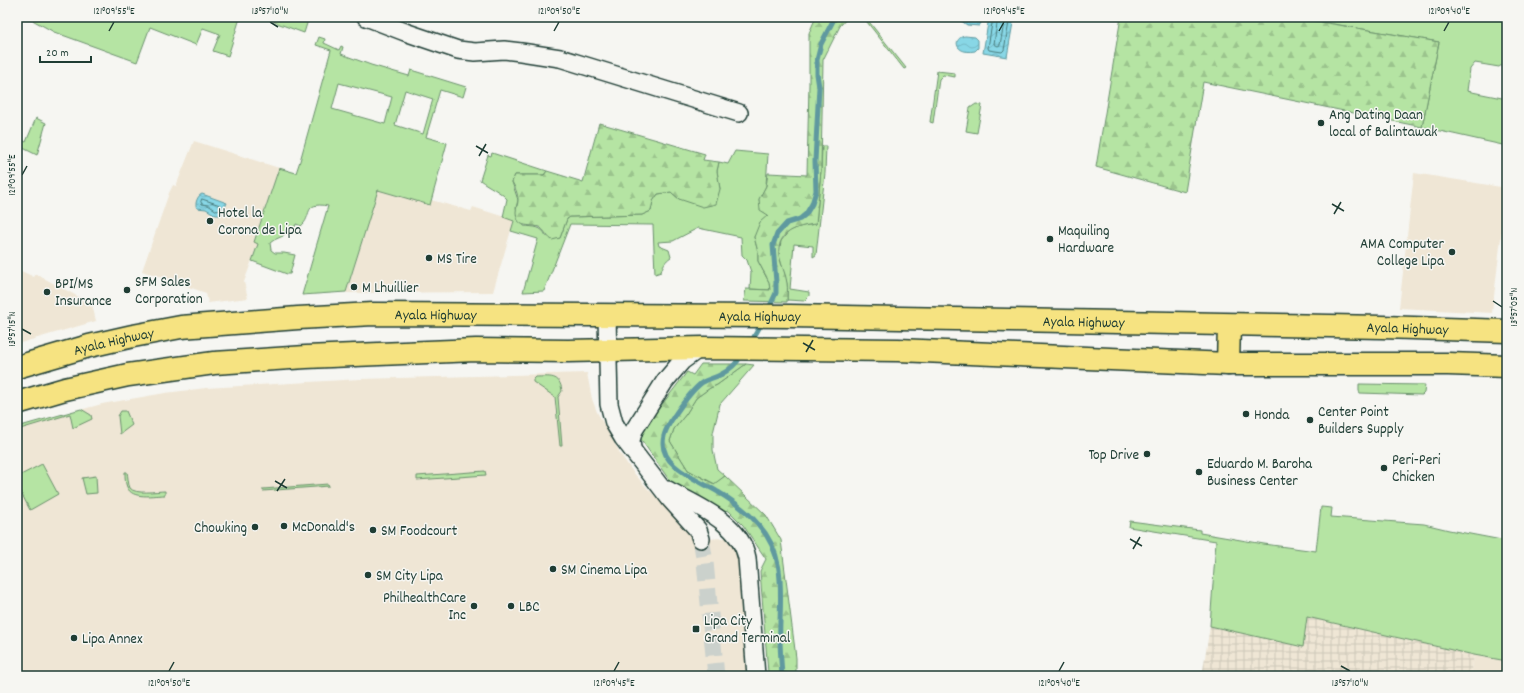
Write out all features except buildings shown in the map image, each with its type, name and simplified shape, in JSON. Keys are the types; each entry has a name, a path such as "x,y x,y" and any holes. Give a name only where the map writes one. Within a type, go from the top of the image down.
{"highway":[{"name":"Ayala Highway","path":"17,367 89,346 180,327 236,322 373,314 791,316 1374,327 1507,331"},
{"path":"1228,364 1229,325"},
{"path":"17,403 65,389 128,374 214,363 405,352 476,350 702,348 898,350 1228,364 1448,364 1507,366"}],"street":[{"path":"366,17 458,50 475,52 510,51 545,54 739,113"},
{"path":"607,316 607,350 611,414 620,434 670,499 698,530 701,539"},
{"path":"632,449 631,440 634,430 665,381 682,361 702,348"},
{"path":"655,480 662,486 720,520 737,536 744,546 747,558 756,676"}],"shaded area":[{"name":"Hotel la Corona de Lipa","path":"194,141 279,168 254,241 258,244 244,282 248,298 208,303 206,293 142,271 169,193 173,185 176,186"},
{"name":"AMA Computer College Lipa","path":"1414,173 1507,188 1492,313 1399,308"},
{"path":"378,190 430,205 431,200 471,211 473,207 514,220 493,292 346,293"},
{"path":"17,269 34,277 36,274 92,304 96,321 17,344"},
{"path":"587,373 592,399 597,412 621,455 633,472 694,540 736,537 753,676 17,676 17,427 102,404 165,393 206,388 360,379"},
{"path":"1307,617 1474,655 1471,676 1202,676 1210,626 1302,646"},
{"path":"1474,655 1507,661 1507,676 1471,676"}],"green space":[{"path":"27,17 240,18 228,56 213,51 220,34 203,28 196,45 150,27 137,62 54,32"},
{"path":"276,17 309,17 304,33 274,22"},
{"path":"816,17 848,17 840,26 823,60 821,170 816,224 802,226 795,229 784,236 781,241 779,256 786,280 787,302 744,301 746,289 770,290 769,282 758,261 758,252 754,237 760,222 768,215 760,210 759,199 766,186 768,173 807,175 809,33"},
{"path":"1121,17 1292,17 1439,42 1422,127 1203,82 1185,192 1096,167"},
{"path":"1292,17 1507,17 1507,61 1499,67 1475,63 1470,69 1467,91 1507,99 1507,146 1422,127 1439,42"},
{"path":"866,18 906,68 904,69 867,22 865,19"},
{"path":"319,37 325,39 324,43 339,50 341,46 343,47 341,54 371,65 409,76 411,70 466,87 463,97 440,90 426,137 447,143 430,205 378,190 346,292 302,295 328,206 314,206 309,211 305,222 301,226 296,224 295,227 289,227 283,236 270,243 271,250 275,253 295,255 290,274 252,261 258,244 254,242 279,168 296,173 300,161 331,50 316,45","holes":["339,83 392,97 385,124 332,109","405,90 433,99 423,134 395,125"]},
{"path":"937,71 955,73 955,77 943,75 939,79 933,123 930,122"},
{"path":"976,104 982,105 977,133 966,131 970,108"},
{"path":"36,118 46,123 37,155 17,145 17,138 26,142"},
{"path":"599,123 705,154 703,160 719,162 717,171 720,189 716,204 703,207 679,199 671,192 658,194 653,201 651,211 642,215 570,217 567,219 560,238 552,240 539,227 524,225 518,221 516,212 518,198 512,182 515,175 544,175 547,171 583,182"},
{"path":"822,146 826,146 825,173 816,255 813,257 813,246 794,244 790,289 809,292 809,296 804,301 787,300 787,284 779,255 781,241 789,231 802,226 816,224"},
{"path":"735,151 768,154 766,186 759,200 769,215 754,237 758,252 758,261 769,282 770,290 750,289 751,272 747,260 742,255 741,237 698,228 673,241 658,242 659,246 669,250 671,257 664,263 661,272 655,274 653,225 570,224 544,291 523,292 538,239 511,231 514,221 503,217 507,199 480,180 488,155 491,156 492,153 547,171 544,175 515,175 512,182 518,200 516,208 524,226 540,229 546,236 560,238 567,219 570,217 642,215 651,211 653,201 658,194 671,192 679,199 720,189 717,171 719,162 728,164"},
{"path":"701,364 746,364 696,398 674,429 670,441 688,470 714,484 725,476 766,515 781,540 796,658 796,676 769,676 768,673 760,571 766,559 743,525 729,511 727,510 725,512 672,484 640,438 640,433 687,372 693,375"},
{"path":"746,364 754,365 720,404 713,433 713,450 717,469 725,476 715,484 688,470 670,441 674,429 696,398"},
{"path":"535,377 557,379 561,386 562,391 558,397 562,446 560,446 555,397 533,382"},
{"path":"1359,384 1425,385 1424,393 1422,395 1360,393"},
{"path":"81,409 91,415 92,419 73,428 70,414 17,431 17,427"},
{"path":"121,411 126,411 132,425 120,434 118,416"},
{"path":"42,464 58,494 30,510 17,485 17,477"},
{"path":"485,471 486,475 417,480 417,476"},
{"path":"125,472 127,472 129,486 133,490 141,492 165,491 165,495 144,496 134,494 126,485"},
{"path":"96,476 97,493 86,494 82,478"},
{"path":"328,484 329,486 263,491 263,489"},
{"path":"1321,507 1332,508 1331,517 1424,524 1507,541 1507,661 1474,655 1307,617 1303,647 1210,626 1216,541 1129,527 1130,521 1200,530 1200,533 1316,551"}],"water":[{"path":"960,17 983,17 979,26 967,25 960,20"},
{"path":"989,17 1014,17 1007,57 983,53"},
{"path":"965,36 975,37 978,40 978,48 975,51 963,51 958,46 958,40"},
{"path":"202,194 227,203 221,215 216,215 206,209 197,208 197,200"}],"waterway":[{"path":"768,310 776,293 773,245 777,234 787,223 800,219 806,214 812,204 816,191 815,161 819,87 817,60 821,44 835,17"},
{"path":"751,342 763,321"},
{"path":"742,355 735,364 726,371 698,386 680,407 670,423 664,436 663,447 666,456 681,471 724,495 740,506 758,524 773,546 779,570 781,596 780,635 782,676"}],"tunnel":[{"path":"701,539 705,562 716,676"}],"place":[{"name":"Ang Dating Daan local of Balintawak","path":"1321,123"},
{"name":"Hotel la Corona de Lipa","path":"210,221"},
{"name":"Maquiling Hardware","path":"1050,239"},
{"name":"AMA Computer College Lipa","path":"1452,252"},
{"name":"MS Tire","path":"429,258"},
{"name":"M Lhuillier","path":"354,287"},
{"name":"SFM Sales Corporation","path":"127,290"},
{"name":"BPI/MS Insurance","path":"47,292"},
{"name":"Honda","path":"1246,414"},
{"name":"Center Point Builders Supply","path":"1310,420"},
{"name":"Top Drive","path":"1147,454"},
{"name":"Peri-Peri Chicken","path":"1384,468"},
{"name":"Eduardo M. Baroha Business Center","path":"1199,472"},
{"name":"McDonald's","path":"284,526"},
{"name":"Chowking","path":"255,527"},
{"name":"SM Foodcourt","path":"373,530"},
{"name":"SM Cinema Lipa","path":"553,569"},
{"name":"SM City Lipa","path":"368,575"},
{"name":"PhilhealthCare Inc","path":"474,606"},
{"name":"LBC","path":"511,606"},
{"name":"Lipa City Grand Terminal","path":"696,629"},
{"name":"Lipa Annex","path":"74,638"}]}
